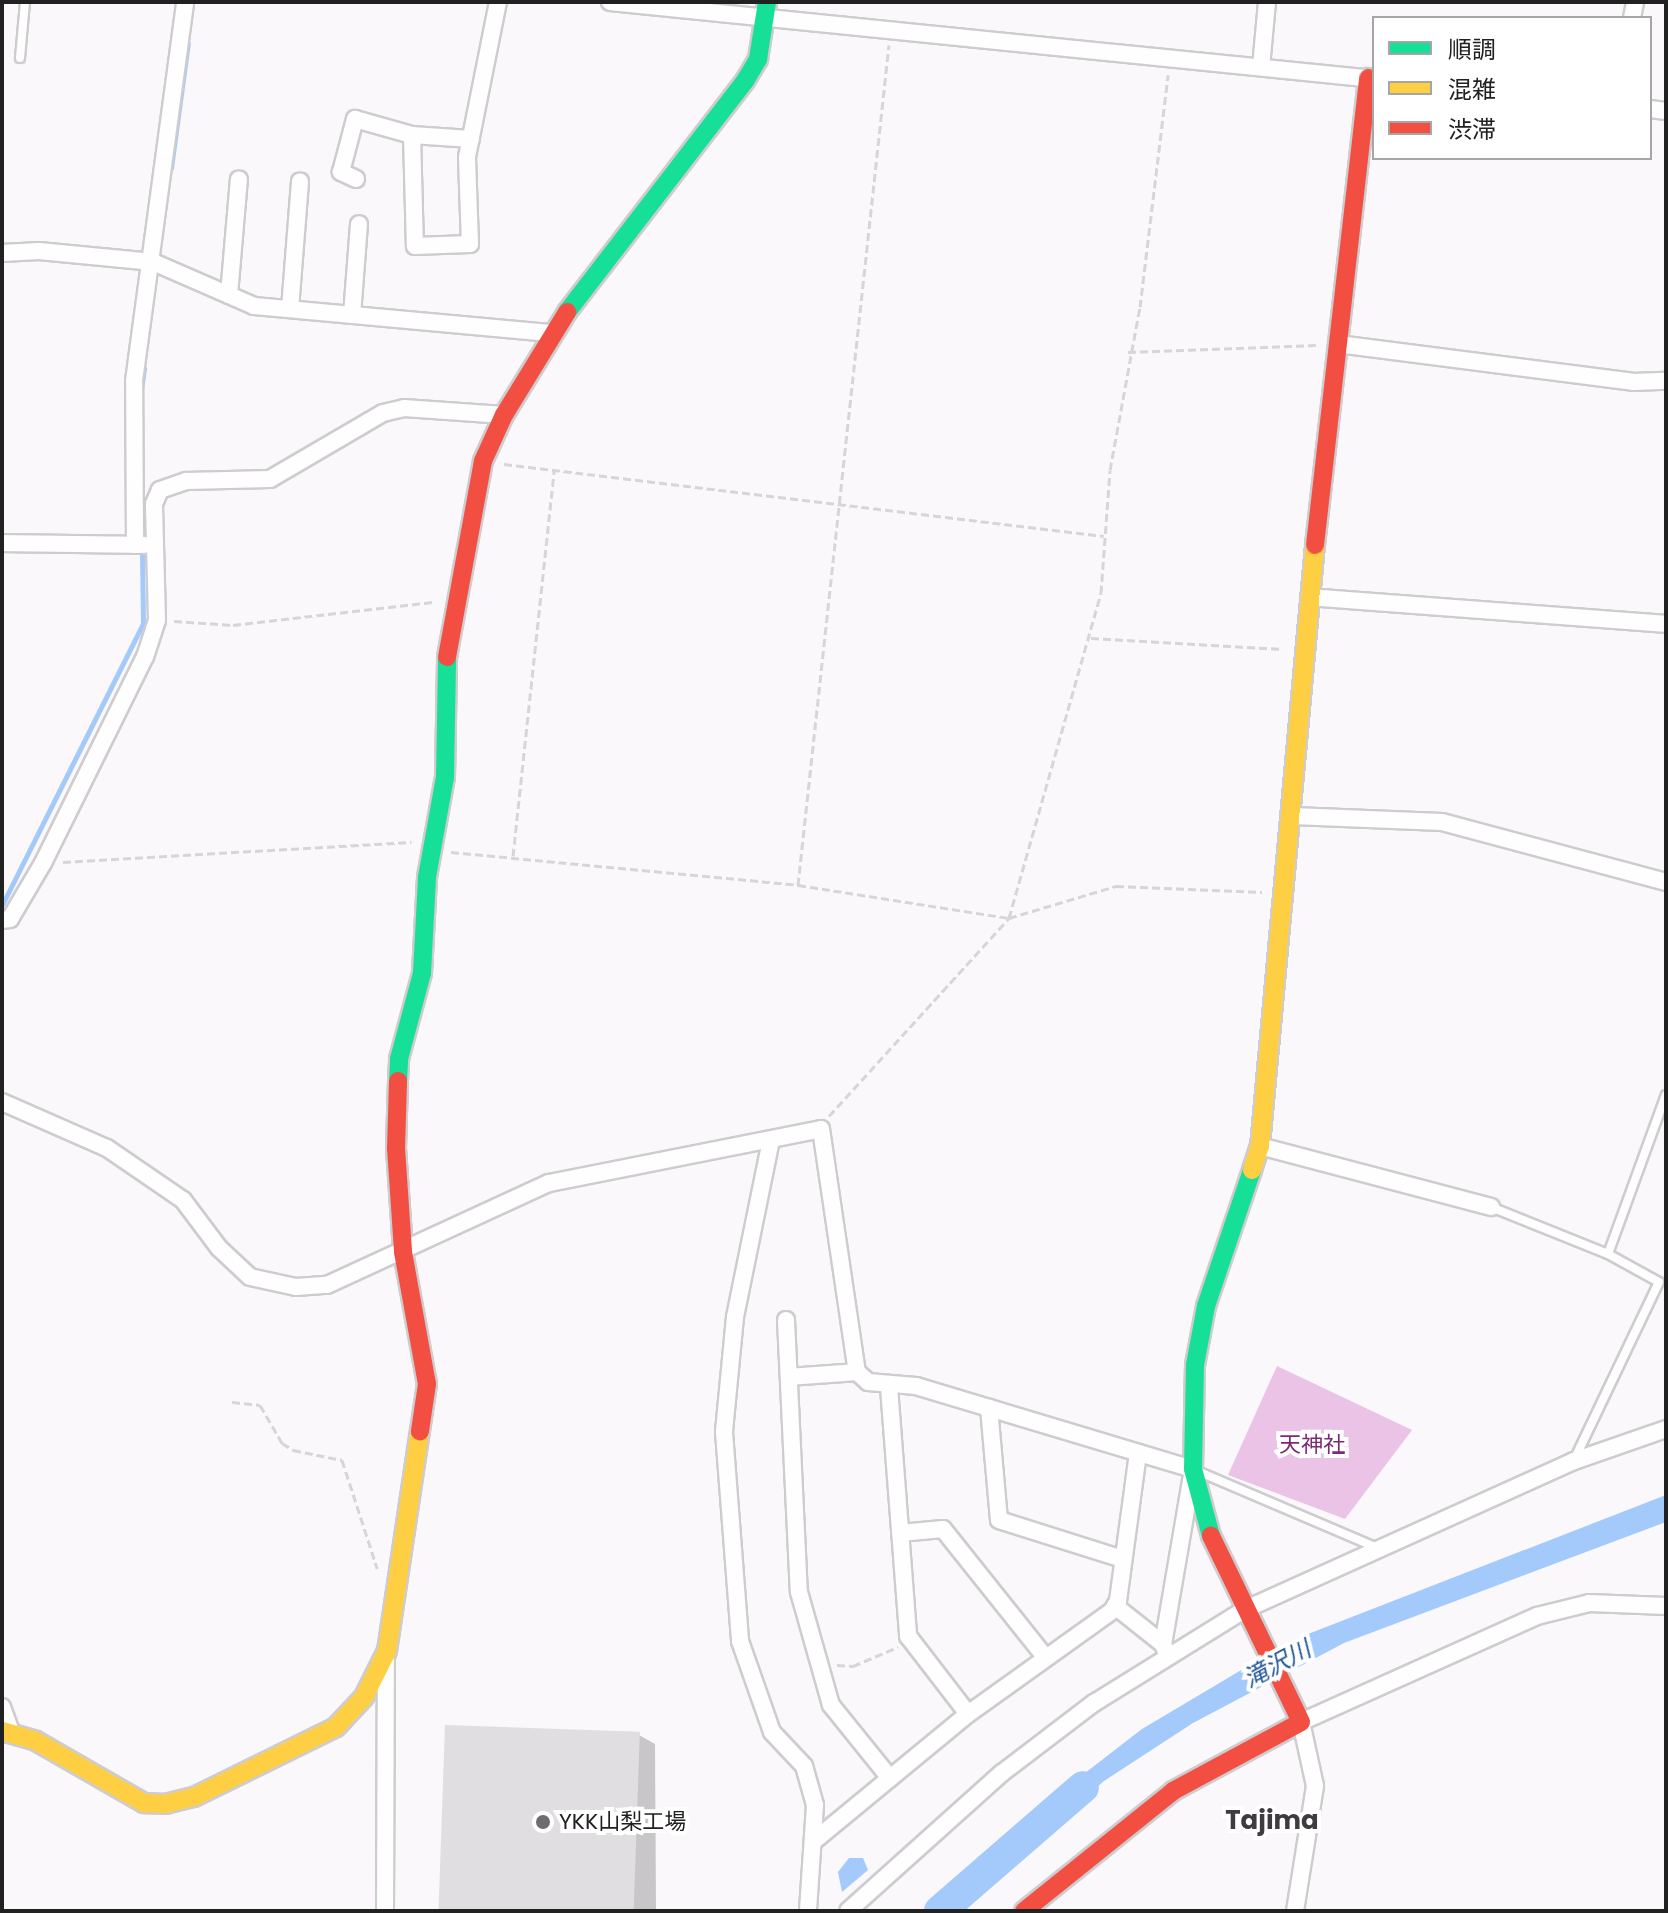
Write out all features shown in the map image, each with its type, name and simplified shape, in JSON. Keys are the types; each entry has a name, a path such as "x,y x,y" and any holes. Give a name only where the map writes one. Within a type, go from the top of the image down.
{"street":[{"path":"2,920 10,919 43,863 128,696 157,620 131,430 157,264 185,2"},
{"path":"412,135 415,246 470,244 465,182 498,2"},
{"path":"610,2 766,10 891,30 1371,78 1303,650 1293,816 1282,893 1260,1146 1206,1306 1195,1365 1193,1469 1165,1651"},
{"path":"1261,67 1267,2"},
{"path":"385,1911 387,1651 427,1384 403,1252 396,1148 399,1059 422,973 434,846 445,777 453,600 483,461 504,415 553,333 630,222 745,81 758,59 766,10"},
{"path":"356,179 341,172 355,119 412,135 471,139"},
{"path":"229,295 239,179"},
{"path":"290,309 300,181"},
{"path":"352,315 359,224"},
{"path":"2,253 157,264 254,306 553,333"},
{"path":"1338,344 1633,382 1666,381"},
{"path":"145,545 160,490 172,483 270,479 383,413 404,408 504,415"},
{"path":"2,543 145,545"},
{"path":"1309,597 1666,624"},
{"path":"1293,816 1442,822 1666,882"},
{"path":"2,1102 107,1148 183,1200 235,1265 270,1285 327,1285 549,1183 821,1129 857,1372 868,1382 889,1387 916,1386 1193,1469"},
{"path":"771,1140 735,1317 724,1432 740,1641 772,1732 804,1766 815,1805 808,1911"},
{"path":"1260,1146 1491,1207"},
{"path":"786,1320 799,1592 831,1705 890,1778"},
{"path":"789,1377 857,1372"},
{"path":"889,1387 910,1640 968,1714"},
{"path":"989,1408 999,1520 1123,1559"},
{"path":"848,1911 1002,1773 1165,1651 1247,1616 1380,1549 1574,1461 1666,1429"},
{"path":"815,1840 968,1714 1115,1606 1138,1453"},
{"path":"1193,1469 1208,1530 1247,1616 1298,1714 1315,1786 1295,1911"},
{"path":"900,1533 943,1529 1045,1657"},
{"path":"1024,1911 1173,1791 1298,1714 1537,1616 1589,1603 1666,1606"},
{"path":"1115,1606 1165,1651"},
{"path":"2,1707 6,1732 57,1752 144,1803 165,1804 194,1797 336,1727 364,1697 387,1651"}],"lane":[{"path":"20,58 25,2"},
{"path":"1608,1254 1666,1095"},
{"path":"1491,1207 1608,1254 1659,1282 1574,1461"},
{"path":"1193,1469 1380,1549"}],"path":[{"path":"798,885 891,30"},
{"path":"821,1129 839,1099 1009,918 1091,638 1128,352 1140,307 1170,58"},
{"path":"1128,352 1338,344"},
{"path":"483,461 1104,536"},
{"path":"513,856 554,470"},
{"path":"157,620 233,625 453,600"},
{"path":"1091,638 1303,650"},
{"path":"43,863 434,846 798,885 1009,918 1116,886 1282,893"},
{"path":"232,1402 260,1405 282,1443 293,1450 342,1460 353,1483 370,1556 382,1578 396,1587"},
{"path":"822,1668 853,1666 910,1640"}],"green space":[{"name":"天神社","path":"1277,1366 1412,1430 1345,1519 1228,1475"}],"water":[{"path":"1666,1495 1666,1522 1344,1643 1193,1723 1104,1781 1057,1822 1041,1807 1142,1729 1290,1641"},
{"path":"849,1858 863,1858 868,1870 842,1892 838,1872"}],"building":[{"name":"YKK山梨工場","path":"445,1725 640,1732 634,1911 439,1911"}],"waterway":[{"path":"171,168 188,43"},
{"path":"141,390 144,368"},
{"path":"2,905 143,623 142,547"},
{"name":"滝沢川","path":"940,1911 1083,1787"}],"traffic: fast":[{"path":"567,312 745,81 758,59 767,2"},
{"path":"398,1081 399,1059 422,973 427,877 445,777 447,657"},
{"path":"1211,1536 1193,1469 1195,1365 1206,1306 1252,1170"}],"traffic: slow":[{"path":"1252,1170 1260,1146 1315,545"},
{"path":"2,1731 36,1741 144,1803 165,1804 194,1797 336,1727 364,1697 387,1651 420,1431"}],"traffic: jam":[{"path":"1315,545 1368,78"},
{"path":"447,657 483,461 504,415 567,312"},
{"path":"398,1081 396,1148 403,1252 427,1384 420,1431"},
{"path":"1024,1911 1173,1791 1301,1722 1211,1536"}],"place":[{"name":"YKK山梨工場","path":"543,1822"}],"district":[{"name":"Tajima","path":"1272,1821"}]}
